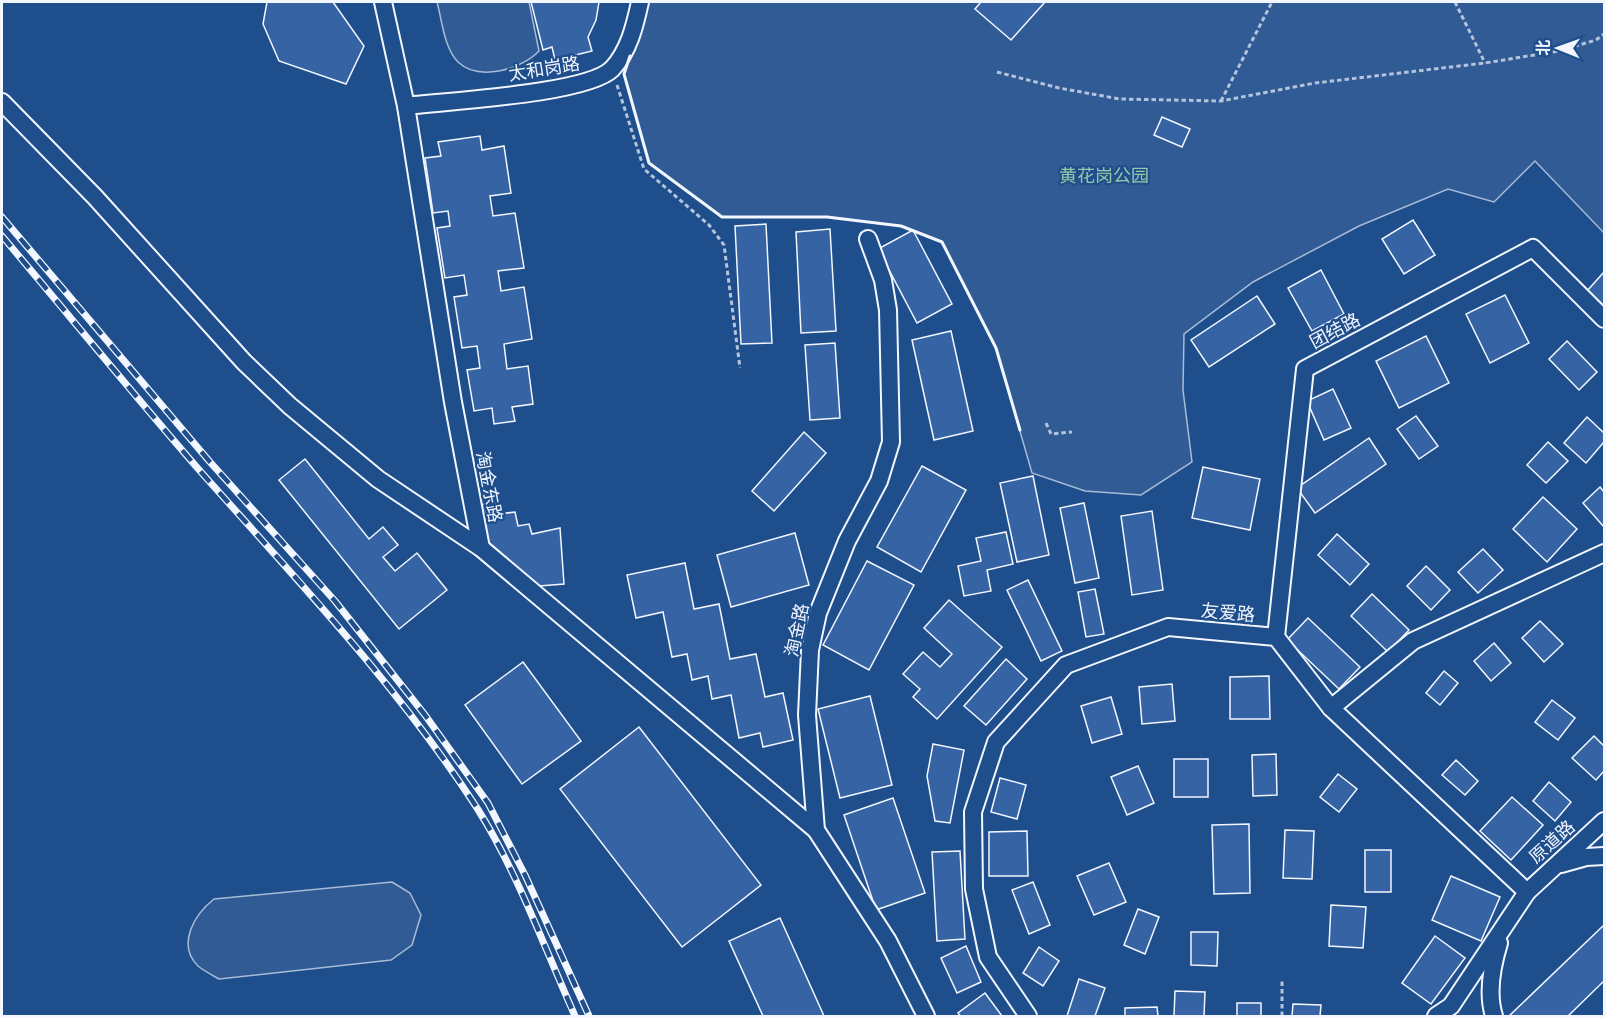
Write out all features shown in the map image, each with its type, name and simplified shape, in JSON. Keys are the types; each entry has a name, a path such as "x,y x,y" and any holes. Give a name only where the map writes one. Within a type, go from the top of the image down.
{"street":[{"name":"淘金东路","path":"383,2 406,106 453,402 481,548 816,830"},
{"name":"太和岗路","path":"406,106 576,86 596,80 612,69 629,43 640,2"},
{"path":"2,102 95,197 244,362 290,406 378,479 481,548"},
{"name":"淘金路","path":"867,238 883,280 888,310 891,442 879,481 847,541 818,613 810,650 807,715 816,830 888,940 926,1017"},
{"name":"团结路","path":"1276,637 1305,369 1533,248 1605,319"},
{"path":"1331,708 1413,641 1605,553"},
{"name":"友爱路","path":"1028,1017 988,957 974,889 972,812 996,741 1066,665 1168,627 1276,637 1331,708 1527,892"},
{"name":"原道路","path":"1527,892 1605,821"},
{"path":"1556,866 1586,857 1605,856"},
{"path":"1436,1017 1451,1006 1527,892"},
{"path":"1494,1017 1491,1007 1493,964 1503,928"}],"path":[{"path":"1221,101 1272,2"},
{"path":"1455,2 1485,63"},
{"path":"997,72 1059,88 1120,99 1221,101 1315,83 1485,63 1559,51 1596,40 1605,34"},
{"path":"612,69 644,169 709,225 723,245 740,368"},
{"path":"1046,423 1051,434 1072,432"},
{"path":"1282,980 1282,1017"}],"green space":[{"path":"437,2 529,2 539,51 522,63 500,71 477,71 467,68 453,56 444,34"},
{"name":"黄花岗公园","path":"646,2 1604,2 1604,233 1535,161 1494,202 1448,189 1359,226 1253,282 1184,334 1183,390 1192,462 1141,495 1085,491 1032,473 996,348 942,242 901,226 827,217 722,217 649,163 624,74"},
{"path":"392,882 410,893 421,915 412,945 391,960 219,979 198,966 192,957 188,939 191,930 200,913 214,899"}],"building":[{"path":"267,2 333,2 364,46 346,84 279,61 263,24"},
{"path":"531,2 599,2 596,20 588,37 592,51 555,60 552,47 543,50"},
{"path":"981,2 1045,2 1011,40 975,9"},
{"path":"1162,117 1190,129 1182,147 1154,135"},
{"path":"480,136 482,150 504,146 511,193 490,196 493,216 515,213 524,268 498,271 501,291 524,287 532,339 504,344 507,369 528,366 533,404 512,407 515,421 494,424 492,408 474,411 467,370 480,368 477,346 462,348 454,297 467,295 464,275 445,278 437,228 450,226 448,211 433,213 425,158 441,156 438,142"},
{"path":"1413,220 1435,255 1404,274 1382,239"},
{"path":"766,224 772,343 741,344 735,226"},
{"path":"830,229 836,331 801,333 796,232"},
{"path":"913,230 952,304 917,323 878,249"},
{"path":"1321,270 1344,314 1312,331 1288,288"},
{"path":"1604,272 1604,308 1587,291"},
{"path":"1505,295 1529,343 1490,363 1466,314"},
{"path":"1257,296 1275,324 1209,367 1191,340"},
{"path":"951,331 973,431 934,440 912,340"},
{"path":"1426,336 1449,383 1399,408 1376,361"},
{"path":"1567,341 1597,372 1579,390 1549,359"},
{"path":"835,343 840,418 810,420 805,345"},
{"path":"1333,389 1351,428 1324,440 1307,401"},
{"path":"1416,416 1438,446 1419,459 1397,429"},
{"path":"1587,417 1604,433 1604,442 1586,463 1564,443"},
{"path":"804,432 826,453 774,511 752,491"},
{"path":"1369,438 1386,464 1315,513 1297,488"},
{"path":"1548,442 1568,461 1546,483 1527,465"},
{"path":"305,459 369,539 383,527 398,545 383,557 395,571 417,553 447,590 399,629 279,480"},
{"path":"922,466 966,490 921,572 877,547"},
{"path":"1203,467 1260,479 1250,530 1192,518"},
{"path":"1033,476 1049,555 1017,562 1000,483"},
{"path":"1600,487 1604,492 1604,527 1583,503"},
{"path":"1543,497 1577,529 1547,562 1513,529"},
{"path":"494,500 499,514 515,512 518,526 529,524 532,534 560,528 564,584 539,586 487,541 481,505"},
{"path":"1084,503 1099,578 1075,583 1060,508"},
{"path":"1152,511 1163,590 1132,595 1121,516"},
{"path":"1006,532 1013,564 987,570 991,591 964,596 958,566 981,561 976,538"},
{"path":"795,533 809,585 731,607 717,555"},
{"path":"1337,534 1369,564 1350,585 1318,555"},
{"path":"1483,549 1503,570 1478,593 1458,572"},
{"path":"867,561 914,585 869,670 823,645"},
{"path":"685,563 694,609 719,604 730,659 756,654 765,697 783,693 793,740 763,747 760,733 739,738 731,695 712,699 708,676 692,680 687,654 672,657 663,612 636,618 627,575"},
{"path":"1426,566 1450,590 1431,610 1407,586"},
{"path":"1028,580 1062,651 1041,661 1007,590"},
{"path":"1095,589 1104,634 1086,637 1078,592"},
{"path":"1372,594 1409,630 1388,652 1351,616"},
{"path":"949,600 1002,647 937,719 913,697 920,689 903,674 923,652 940,667 952,654 924,628"},
{"path":"1308,618 1360,667 1339,689 1287,640"},
{"path":"1540,621 1563,644 1544,662 1522,638"},
{"path":"1494,643 1511,663 1491,681 1474,661"},
{"path":"1006,659 1027,679 986,725 964,706"},
{"path":"523,662 581,741 522,784 465,705"},
{"path":"1444,671 1458,683 1440,705 1426,693"},
{"path":"1269,676 1270,719 1230,719 1230,677"},
{"path":"1172,684 1175,721 1142,724 1139,687"},
{"path":"870,696 892,785 840,798 818,709"},
{"path":"1111,697 1122,734 1092,743 1081,706"},
{"path":"1552,700 1575,718 1558,740 1535,722"},
{"path":"639,727 761,885 682,947 560,789"},
{"path":"1594,736 1604,746 1604,771 1596,780 1572,758"},
{"path":"933,744 964,750 950,823 935,821 927,776"},
{"path":"1276,754 1277,795 1253,796 1252,755"},
{"path":"1174,759 1208,759 1208,797 1174,797"},
{"path":"1456,760 1478,781 1465,795 1442,775"},
{"path":"1138,766 1154,803 1127,815 1111,777"},
{"path":"1338,774 1357,789 1339,812 1320,797"},
{"path":"1000,778 1026,785 1017,819 991,812"},
{"path":"1549,782 1571,802 1555,821 1533,801"},
{"path":"1512,797 1543,825 1511,860 1480,831"},
{"path":"893,798 925,893 876,910 844,815"},
{"path":"1249,824 1250,893 1214,894 1212,825"},
{"path":"1285,830 1314,831 1312,879 1283,878"},
{"path":"1027,831 1028,876 989,876 989,832"},
{"path":"1365,850 1391,850 1391,892 1365,892"},
{"path":"960,851 965,939 937,941 932,852"},
{"path":"1109,863 1126,902 1094,915 1077,876"},
{"path":"1451,876 1500,897 1481,941 1432,920"},
{"path":"1033,882 1050,925 1029,934 1012,890"},
{"path":"1331,905 1366,907 1363,948 1329,946"},
{"path":"1138,909 1159,917 1145,954 1124,945"},
{"path":"780,918 824,1016 763,1016 729,941"},
{"path":"1604,925 1604,981 1568,1016 1509,1016"},
{"path":"1191,932 1218,932 1217,966 1191,965"},
{"path":"1435,936 1465,958 1431,1004 1402,983"},
{"path":"966,946 981,982 957,993 941,958"},
{"path":"1039,947 1059,961 1043,986 1023,973"},
{"path":"1079,979 1105,988 1095,1016 1067,1016"},
{"path":"1175,991 1205,992 1204,1016 1174,1016"},
{"path":"985,993 1002,1016 960,1016 958,1013"},
{"path":"1237,1003 1261,1003 1261,1016 1237,1016"},
{"path":"1293,1004 1321,1005 1320,1016 1292,1016"},
{"path":"1157,1007 1158,1016 1125,1016 1125,1008"}],"railway":[{"path":"2,217 210,462 335,601 425,715 488,803 525,875 589,1016"},
{"path":"2,236 176,443 345,635 414,719 477,808 491,832 530,910 575,1016"}],"wall":[{"path":"630,56 624,74 649,163 722,217 827,217 901,226 942,242 996,348 1020,430"}]}
